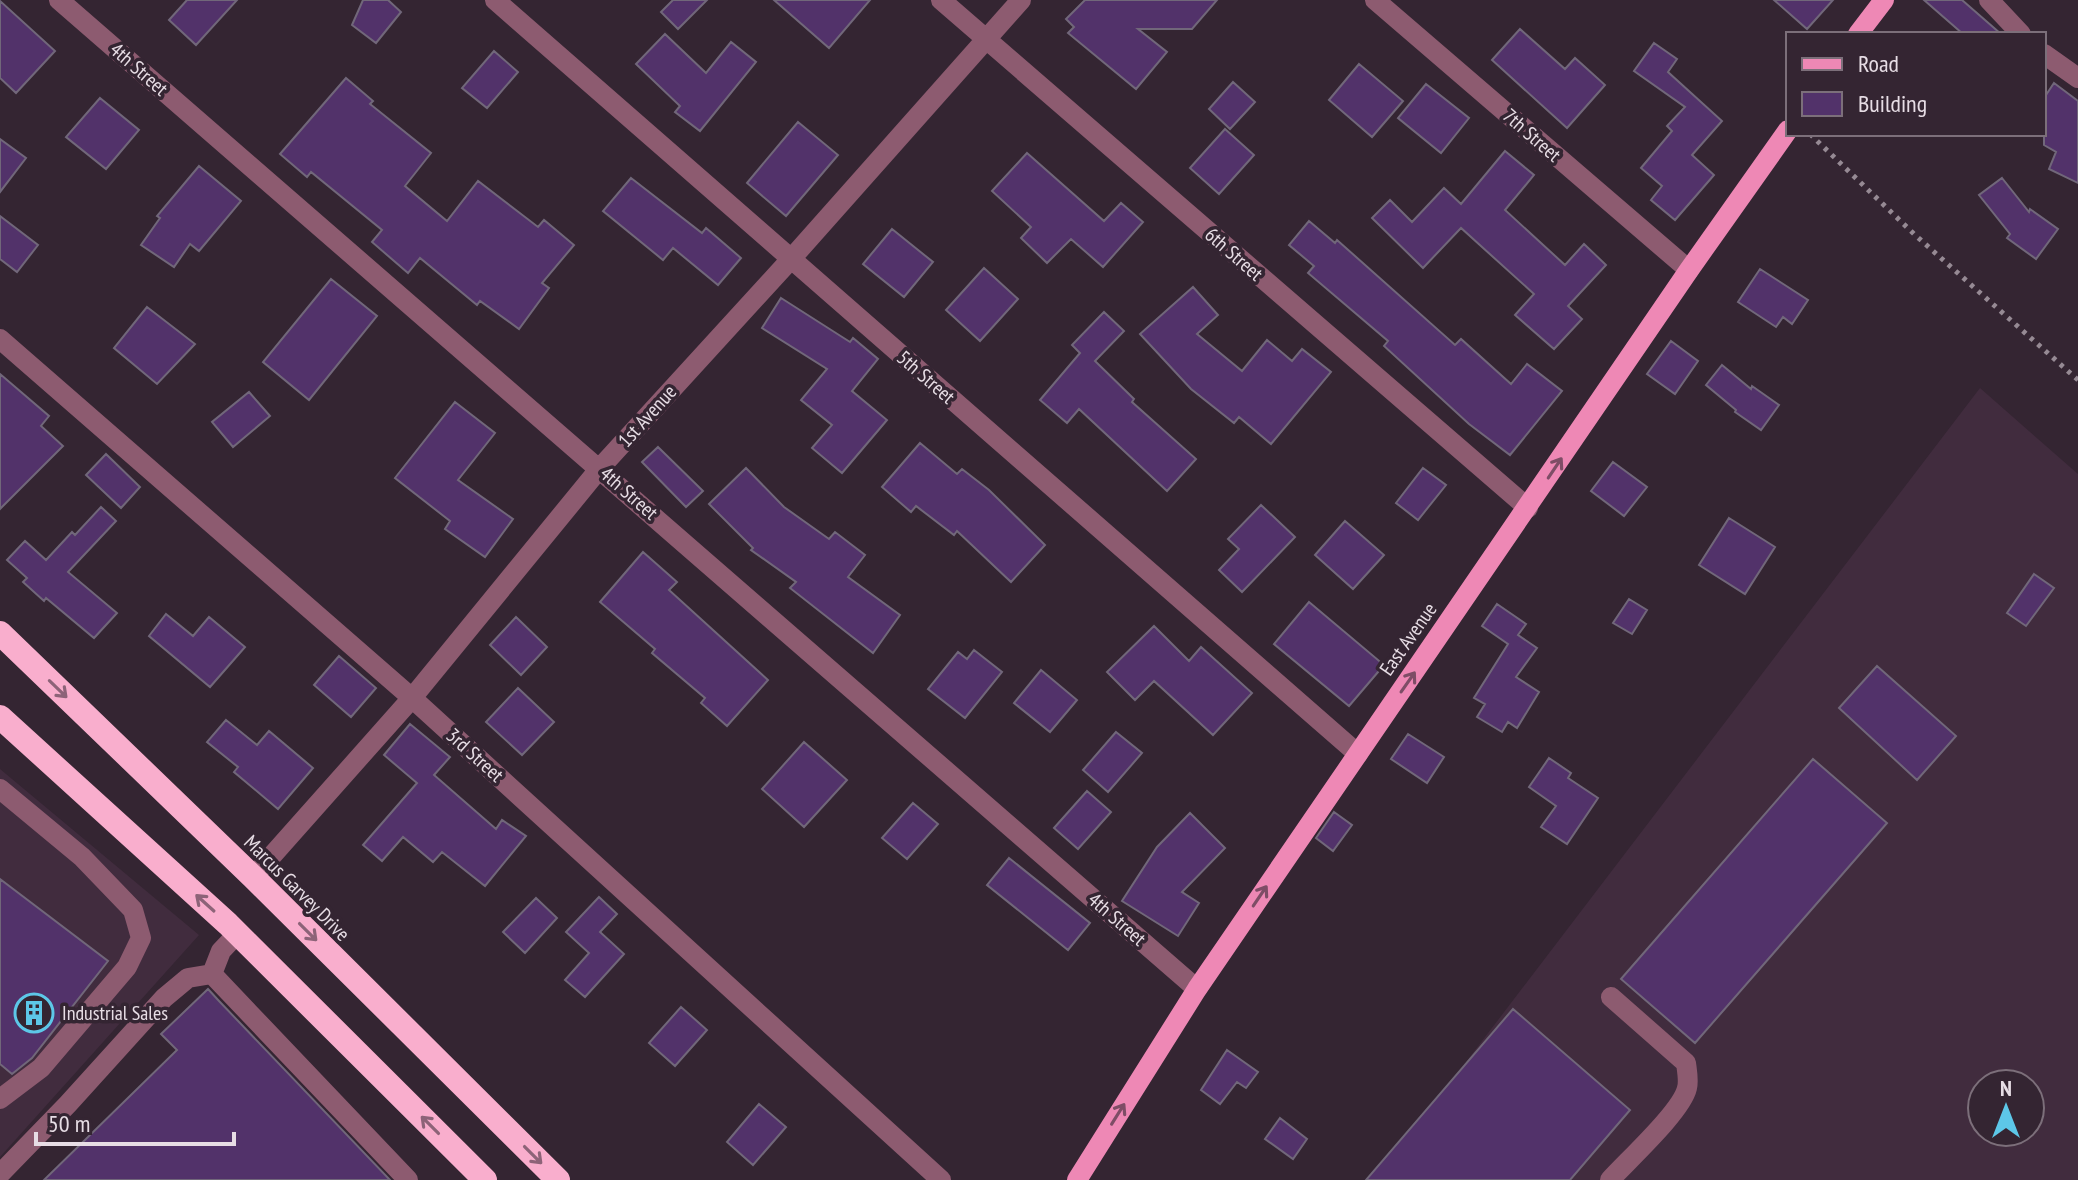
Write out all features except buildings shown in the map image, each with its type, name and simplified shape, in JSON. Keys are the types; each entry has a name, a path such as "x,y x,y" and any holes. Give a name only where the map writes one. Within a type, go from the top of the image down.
{"highway":[{"name":"Marcus Garvey Drive","path":"1,634 253,877 558,1180"},
{"path":"0,717 238,933 485,1180"}],"main road":[{"path":"1860,32 1884,0"},
{"name":"East Avenue","path":"1077,1180 1197,989 1786,133"}],"street":[{"name":"4th Street","path":"59,0 1197,989"},
{"name":"5th Street","path":"495,0 1358,754"},
{"name":"6th Street","path":"941,0 1528,508"},
{"name":"1st Avenue","path":"253,877 412,698 600,468 1021,0"},
{"name":"7th Street","path":"1375,0 1689,270"},
{"path":"1989,0 2019,32"},
{"path":"2046,55 2078,78"},
{"name":"3rd Street","path":"0,339 412,698 941,1180"},
{"path":"0,789 82,857 133,910 141,938 127,967 41,1068 0,1099"},
{"path":"212,974 221,951 238,933"},
{"path":"0,1174 164,998 188,978 212,974"},
{"path":"212,974 408,1180"},
{"path":"1610,1180 1677,1107 1688,1086 1686,1063 1611,997"}],"path":[{"path":"1812,136 1914,234 2078,380"}],"shaded area":[{"path":"1980,388 2078,474 2078,1180 1376,1180"},
{"path":"0,769 199,935 0,1157"}],"place":[{"name":"Industrial Sales","path":"34,1013"}]}
